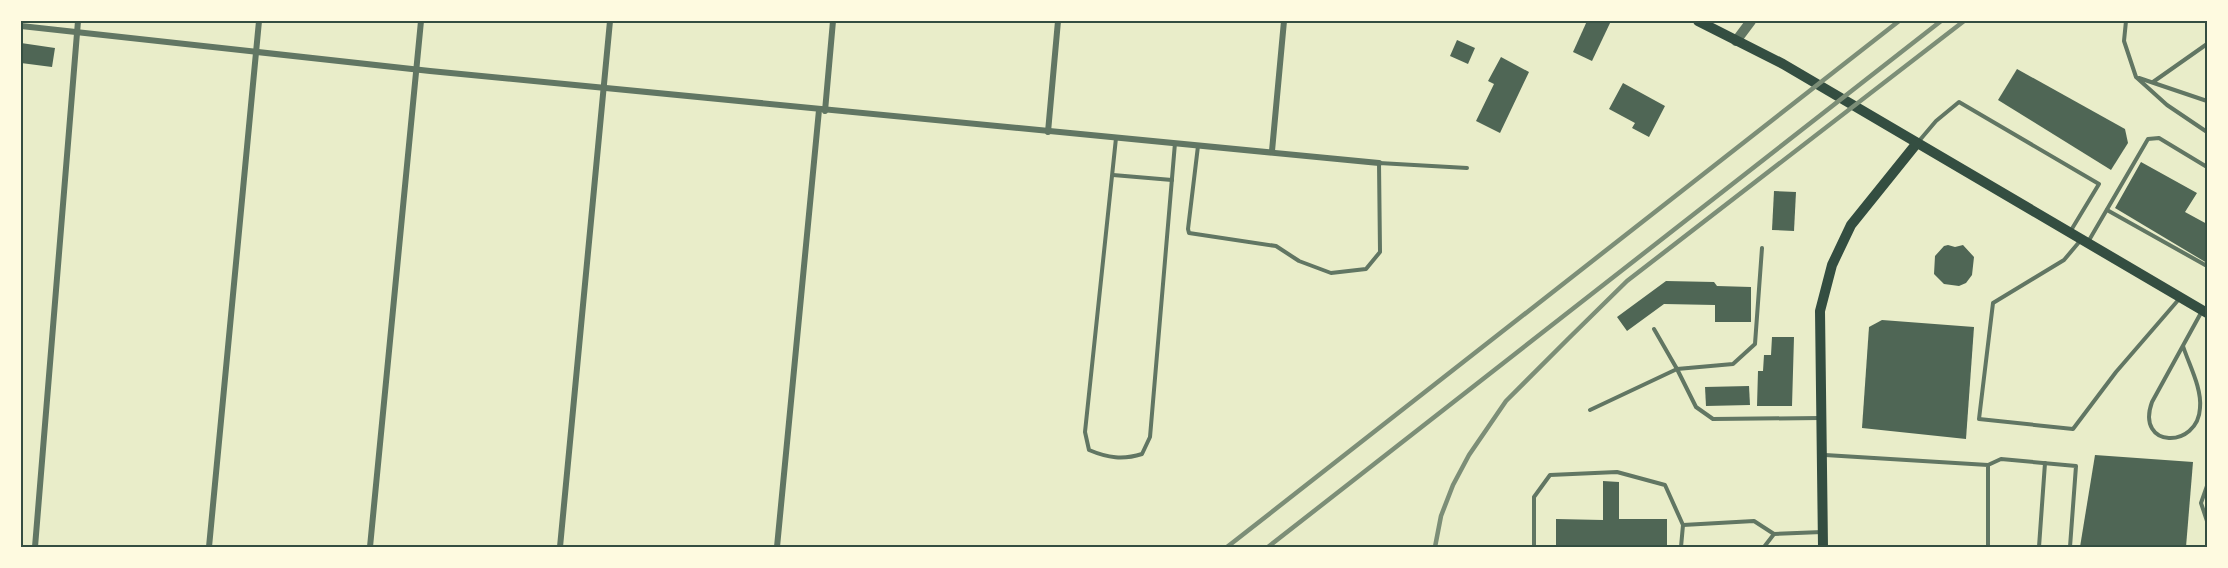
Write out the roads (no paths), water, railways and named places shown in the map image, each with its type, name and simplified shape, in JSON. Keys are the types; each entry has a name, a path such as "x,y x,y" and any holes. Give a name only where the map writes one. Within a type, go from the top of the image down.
{"main road":[{"path":"1698,21 1783,64 2205,312"},
{"path":"1823,547 1820,311 1832,265 1851,225 1917,143"}],"street":[{"path":"35,547 78,21"},
{"path":"209,547 259,21"},
{"path":"370,547 422,21"},
{"path":"560,547 610,21"},
{"path":"777,547 822,110 834,21"},
{"path":"1048,132 1058,21"},
{"path":"1272,151 1284,21"},
{"path":"1736,41 1751,21"},
{"path":"21,26 417,70 1379,163"}],"lane":[{"path":"2126,21 2124,41 2136,77 2167,105 2207,132"},
{"path":"2153,82 2207,44"},
{"path":"2136,77 2207,100"},
{"path":"1917,143 1936,121 1959,102 2099,184 2070,233"},
{"path":"1116,138 1085,432 1089,450 1106,457 1127,459 1142,454 1150,437 1175,143"},
{"path":"2181,297 2116,372 2073,429 1979,419 1994,303 2064,260 2084,241 2107,210 2148,139 2159,138 2207,167"},
{"path":"1198,145 1189,233 1276,246 1299,261 1331,273 1366,270 1380,252 1379,163 1467,168"},
{"path":"1113,175 1172,180"},
{"path":"2107,210 2207,266"},
{"path":"1590,410 1677,369 1733,364 1755,344 1762,248"},
{"path":"2183,346 2198,390 2201,407 2198,421 2190,430 2180,437 2167,438 2156,434 2149,426 2148,414 2183,346 2205,312"},
{"path":"1653,329 1696,407 1713,419 1820,418"},
{"path":"1821,454 1988,465 2001,459 2076,466 2070,547"},
{"path":"2039,547 2045,463"},
{"path":"1988,465 1988,547"},
{"path":"1534,547 1534,497 1550,475 1617,472 1665,485 1683,525 1681,547"},
{"path":"2207,486 2201,503 2207,521"},
{"path":"1683,525 1754,521 1774,534 1822,532"},
{"path":"1764,547 1774,534"}],"railway":[{"path":"1227,547 1899,21"},
{"path":"1268,547 1941,21"},
{"path":"1435,547 1441,516 1453,485 1469,455 1506,401 1569,338 1627,281 1964,21"}]}
